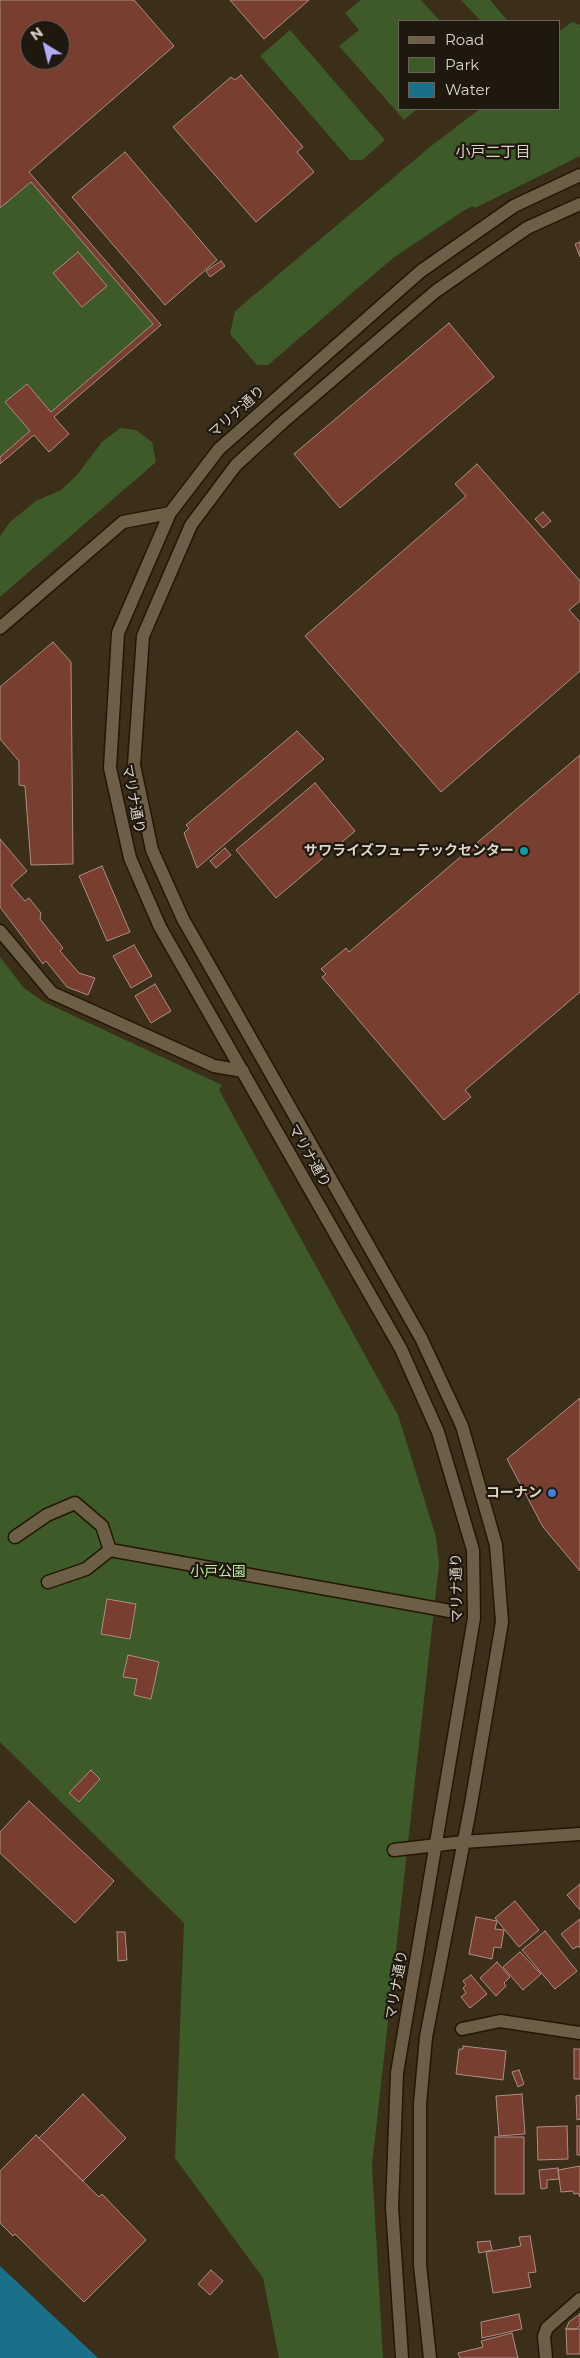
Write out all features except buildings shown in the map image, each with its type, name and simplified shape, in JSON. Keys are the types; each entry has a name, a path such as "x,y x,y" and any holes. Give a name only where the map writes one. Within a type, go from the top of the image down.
{"street":[{"name":"マリナ通り","path":"402,2358 392,2207 398,2073 474,1618 473,1550 438,1432 401,1349 156,918 130,858 110,768 118,633 170,513 219,448 421,271 514,206 580,175"},
{"name":"マリナ通り","path":"430,2358 420,2265 420,2104 426,2037 502,1622 496,1545 462,1426 421,1338 183,919 152,850 134,765 144,636 191,525 236,465 283,422 436,291 527,228 580,204"},
{"path":"0,628 123,522 170,513"},
{"path":"0,931 52,993 214,1066 243,1071"},
{"path":"15,1537 47,1515 76,1503 102,1526 110,1550"},
{"path":"48,1582 86,1569 110,1550 450,1611"},
{"path":"394,1850 436,1844 580,1834"},
{"path":"462,2029 500,2022 580,2033"},
{"path":"546,2358 544,2336 547,2328 580,2299"}],"green space":[{"path":"361,0 421,0 439,20 398,20 398,110 416,110 404,120 339,46 359,30 345,13"},
{"path":"461,0 490,0 507,20 480,20"},
{"path":"572,22 580,25 580,156 475,208 473,206 463,211 393,258 268,365 257,365 230,334 235,311 431,146 479,110 560,110 560,31"},
{"path":"290,30 385,140 362,160 350,160 260,56"},
{"path":"31,182 153,324 51,412 27,384 6,403 30,431 0,457 0,208"},
{"path":"120,428 136,430 152,442 156,462 0,597 0,536 10,522 36,501 61,490 76,476 102,442"},
{"name":"小戸公園","path":"0,957 24,988 44,1002 222,1085 219,1090 398,1415 436,1537 439,1565 372,2165 383,2358 279,2358 263,2278 175,2158 184,1923 0,1742"}],"water":[{"path":"0,2266 32,2296 98,2358 0,2358"}],"place":[{"name":"サワライズフューテックセンター","path":"524,851"},
{"name":"コーナン","path":"552,1493"}],"district":[{"name":"小戸二丁目","path":"493,153"}]}
